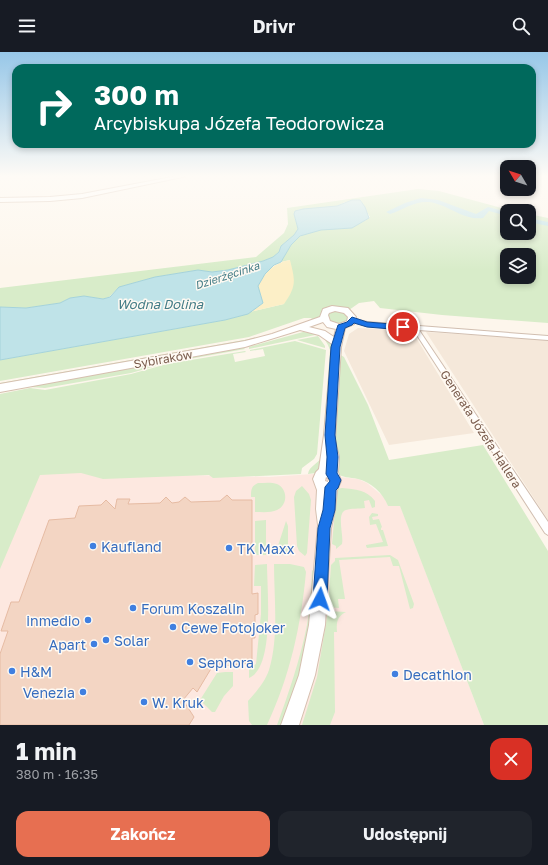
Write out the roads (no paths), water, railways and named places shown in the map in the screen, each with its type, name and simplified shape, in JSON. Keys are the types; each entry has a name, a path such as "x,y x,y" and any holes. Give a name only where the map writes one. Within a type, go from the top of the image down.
{"street":[{"path":"290,725 306,675 312,650 320,599 324,528 329,510 327,487 334,485 336,480 328,473 333,457 330,435 335,344 332,323 324,314 326,311 338,308 348,312 351,315 352,320"},
{"path":"275,336 332,323 350,323 352,320 367,324 548,338"},
{"name":"Sybiraków","path":"0,388 232,347 332,323"},
{"name":"Generała Józefa Hallera","path":"415,328 548,530"},
{"path":"304,329 322,333 335,344"}],"water":[{"name":"Wodna Dolina","path":"365,207 369,218 352,228 321,230 300,236 291,245 281,262 274,265 265,274 258,286 263,303 248,314 225,320 0,360 0,307 26,308 60,303 70,298 84,296 103,299 110,297 119,287 155,277 198,270 212,272 228,270 263,261 273,257 279,252 281,246 294,235 298,229 294,214 295,211 303,209"}],"waterway":[{"name":"Dzierżęcinka","path":"390,212 400,207"},
{"name":"Dzierżęcinka","path":"451,207 466,214 480,216 488,209 500,212"},
{"name":"Dzierżęcinka","path":"536,221 548,224"}],"place":[{"name":"Kaufland","path":"93,546"},
{"name":"TK Maxx","path":"229,548"},
{"name":"Forum Koszalin","path":"133,608"},
{"name":"inmedio","path":"88,620"},
{"name":"Cewe Fotojoker","path":"173,627"},
{"name":"Solar","path":"106,640"},
{"name":"Apart","path":"94,644"},
{"name":"Sephora","path":"190,662"},
{"name":"H&M","path":"12,671"},
{"name":"Decathlon","path":"395,674"},
{"name":"Venezia","path":"83,692"},
{"name":"W. Kruk","path":"144,702"}]}
